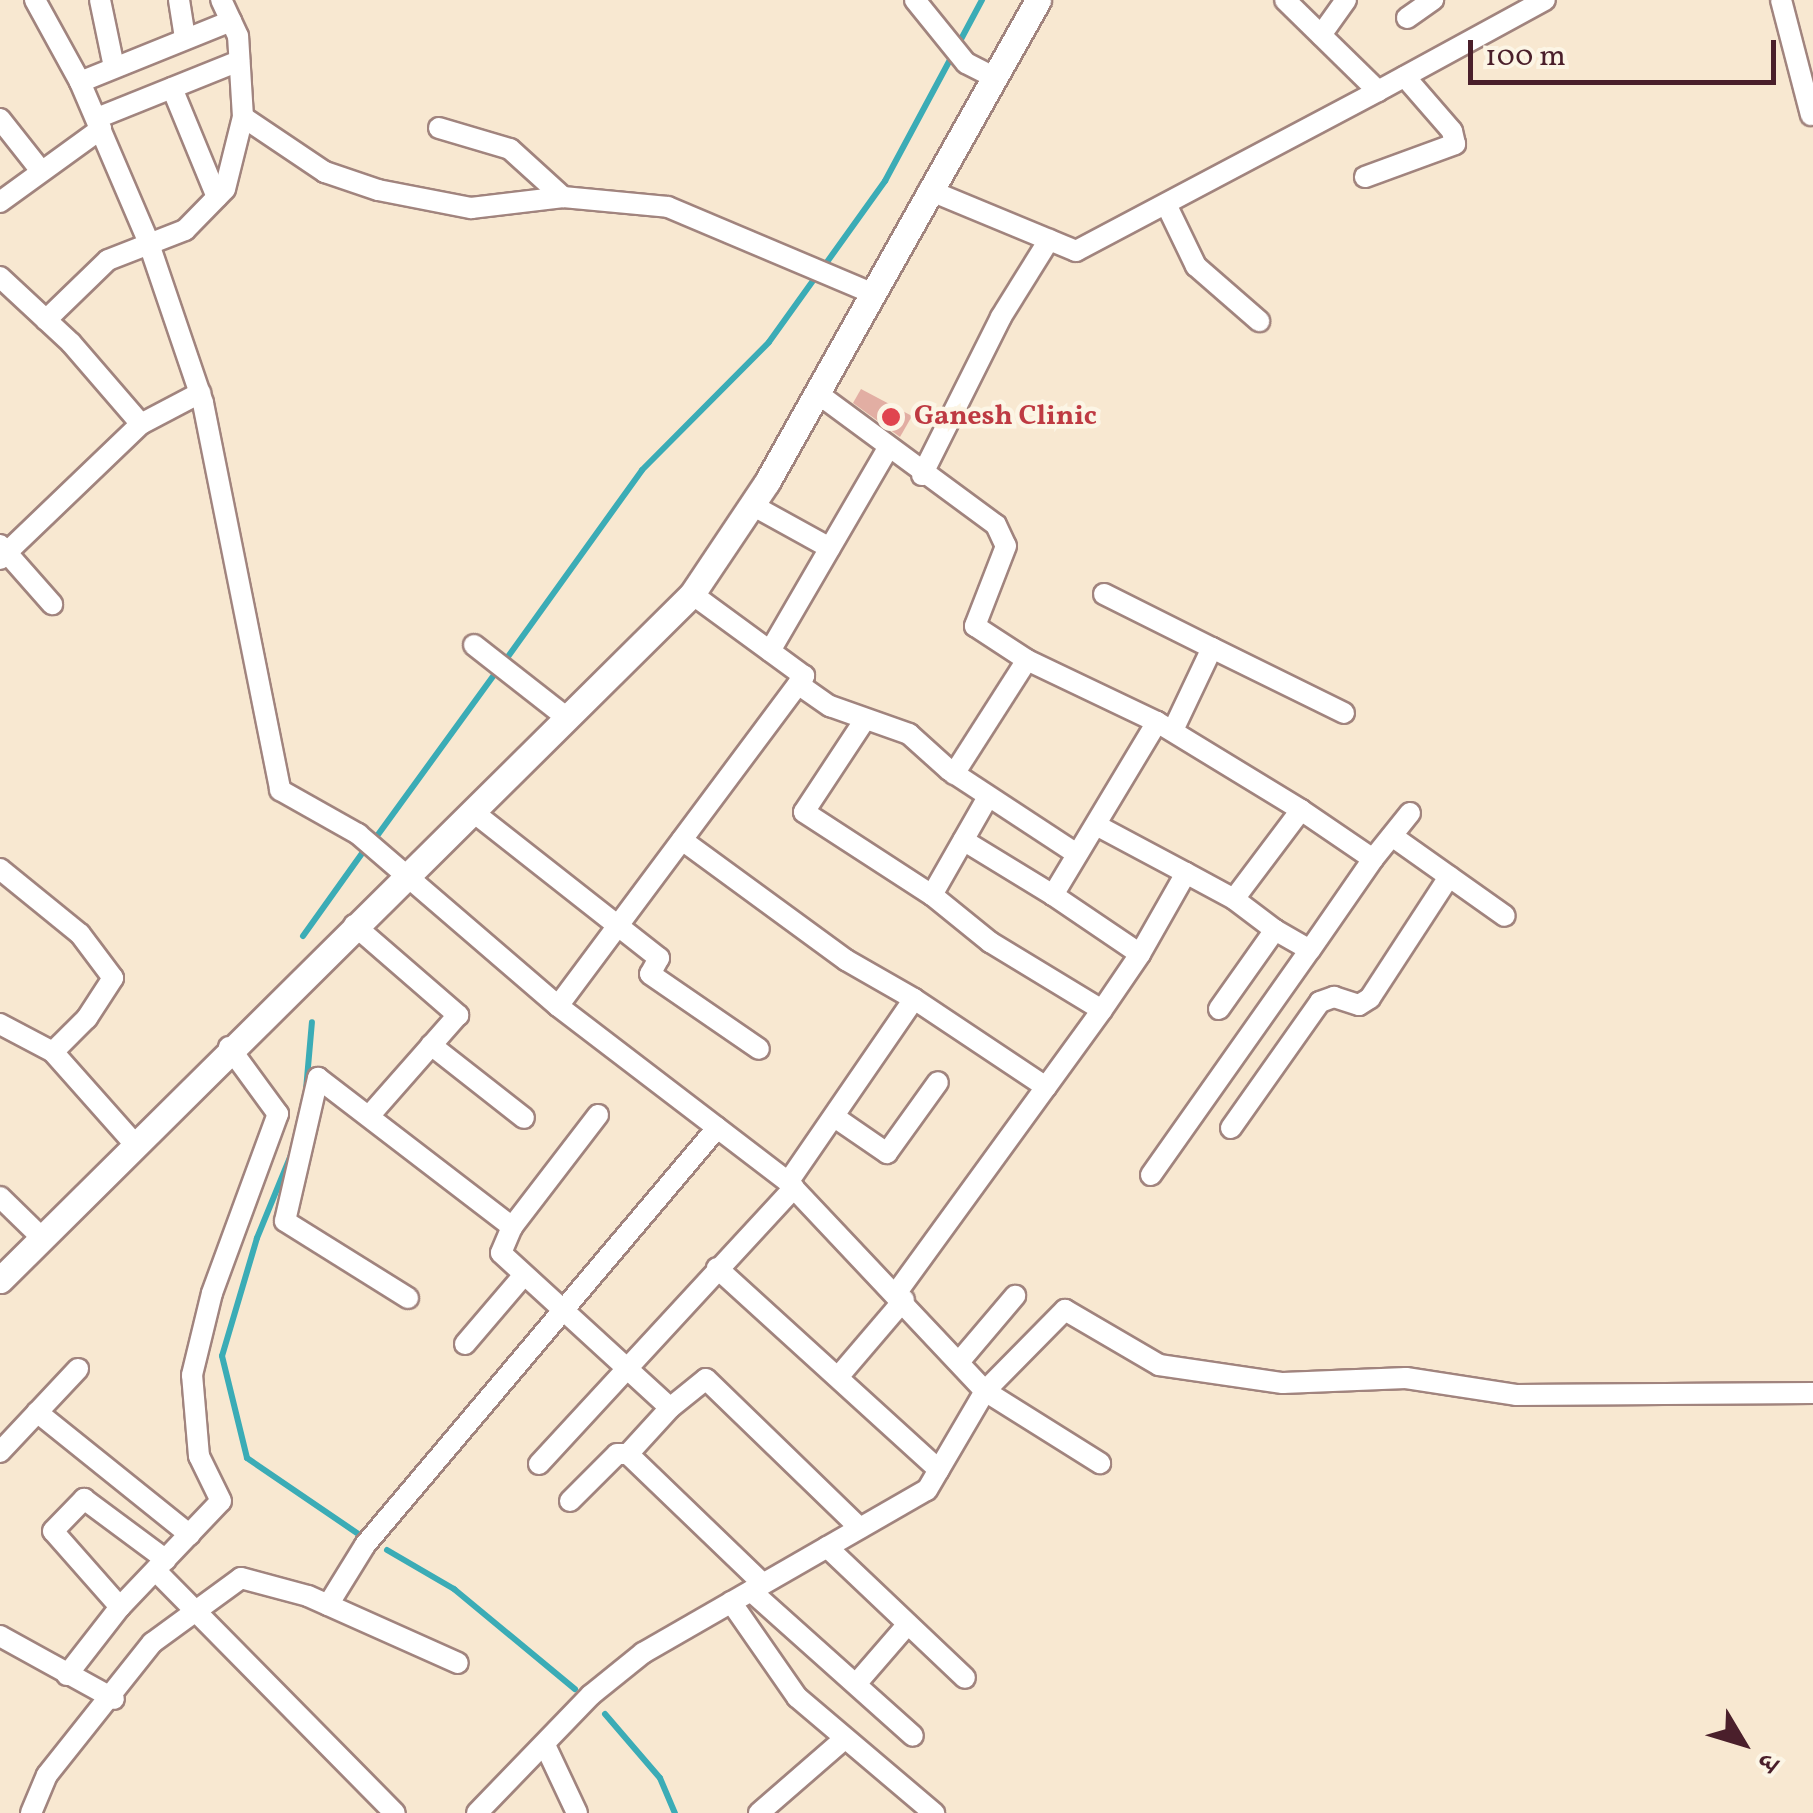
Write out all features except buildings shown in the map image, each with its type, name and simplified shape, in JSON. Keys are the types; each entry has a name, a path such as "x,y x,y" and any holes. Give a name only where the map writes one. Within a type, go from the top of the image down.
{"street":[{"path":"35,0 99,124 151,249 200,393 250,612 280,790 358,834 403,878 558,1006 791,1185 900,1296 985,1391 1100,1462"},
{"path":"100,0 114,67"},
{"path":"180,0 185,38"},
{"path":"46,320 108,260 151,249 185,230 217,197 241,140 243,117 240,62 231,22 221,0"},
{"path":"915,0 966,63 996,78"},
{"path":"0,1280 39,1235 692,594 752,505 1038,0"},
{"path":"1286,0 1378,91"},
{"path":"1321,35 1346,0"},
{"path":"1408,18 1433,0"},
{"path":"1780,0 1812,114"},
{"path":"929,190 1076,251 1378,91 1530,3"},
{"path":"80,82 231,22"},
{"path":"0,202 99,124 172,88 240,62"},
{"path":"1364,177 1455,144 1455,135 1404,76"},
{"path":"172,88 217,197"},
{"path":"243,117 325,172 378,190 471,208 563,197 668,207 872,293"},
{"path":"0,119 41,170"},
{"path":"439,128 510,149 563,197"},
{"path":"1166,204 1196,266 1259,320"},
{"path":"922,474 1001,317 1049,240"},
{"path":"0,277 46,320 141,424"},
{"path":"52,604 2,551 141,424 200,393"},
{"path":"817,393 996,525 1006,546 974,626 1027,660 1165,726 1373,859"},
{"path":"770,651 888,448"},
{"path":"752,505 830,548"},
{"path":"558,1006 804,676 692,594"},
{"path":"1104,594 1344,714"},
{"path":"474,646 567,718"},
{"path":"1053,895 1212,648"},
{"path":"954,774 1027,660"},
{"path":"798,684 864,722 909,734 954,774 1077,854"},
{"path":"864,722 804,812 932,895 990,942 1102,1010"},
{"path":"932,895 988,797"},
{"path":"1234,899 1301,810"},
{"path":"472,811 659,958 650,974 759,1049"},
{"path":"1150,1174 1373,859 1410,813"},
{"path":"1096,825 1234,899 1310,950"},
{"path":"1392,836 1505,916"},
{"path":"682,840 846,960 914,999 1046,1086"},
{"path":"963,840 1140,954"},
{"path":"0,869 80,934 113,978 87,1018 53,1052"},
{"path":"839,1376 1102,1010 1140,954 1186,872"},
{"path":"1231,1128 1320,1002 1334,997 1359,1005 1370,998 1449,877"},
{"path":"354,925 458,1015 369,1116"},
{"path":"1219,1008 1275,930"},
{"path":"538,1464 791,1185 914,999"},
{"path":"0,1024 53,1052 133,1142"},
{"path":"431,1045 524,1118"},
{"path":"67,1675 120,1606 221,1501 199,1456 192,1375 212,1293 278,1114 229,1048"},
{"path":"408,1298 285,1221 318,1078 512,1227"},
{"path":"836,1118 887,1152 938,1082"},
{"path":"598,1115 512,1227 500,1253 670,1408"},
{"path":"328,1605 365,1545 717,1128"},
{"path":"0,1197 39,1235"},
{"path":"717,1268 938,1470"},
{"path":"465,1344 524,1275"},
{"path":"959,1362 1015,1296"},
{"path":"478,1813 590,1695 643,1653 927,1490 985,1391 1065,1310 1159,1365 1283,1383 1406,1378 1533,1396 1813,1393"},
{"path":"0,1452 78,1369"},
{"path":"628,1454 670,1408 706,1379 860,1528"},
{"path":"37,1412 190,1534"},
{"path":"570,1501 617,1454 628,1454 757,1588 914,1736"},
{"path":"120,1606 53,1531 84,1498 161,1566 196,1611 395,1813"},
{"path":"827,1548 966,1678"},
{"path":"31,1813 47,1776 114,1699 152,1643 241,1578 328,1605 458,1663"},
{"path":"731,1602 786,1683 843,1740 929,1812"},
{"path":"856,1684 908,1624"},
{"path":"2,1641 114,1699"},
{"path":"759,1813 843,1740"},
{"path":"546,1745 578,1813"}],"waterway":[{"path":"959,43 982,0"},
{"path":"827,262 885,181 950,60"},
{"path":"507,658 642,470 769,342 815,278"},
{"path":"377,836 496,672"},
{"path":"303,936 363,852"},
{"path":"306,1090 312,1022"},
{"path":"291,1155 257,1238 222,1356 247,1458 360,1535"},
{"path":"387,1550 454,1589 575,1689"},
{"path":"605,1714 660,1778 675,1813"}],"place":[{"name":"Ganesh Clinic","path":"891,417"}]}
